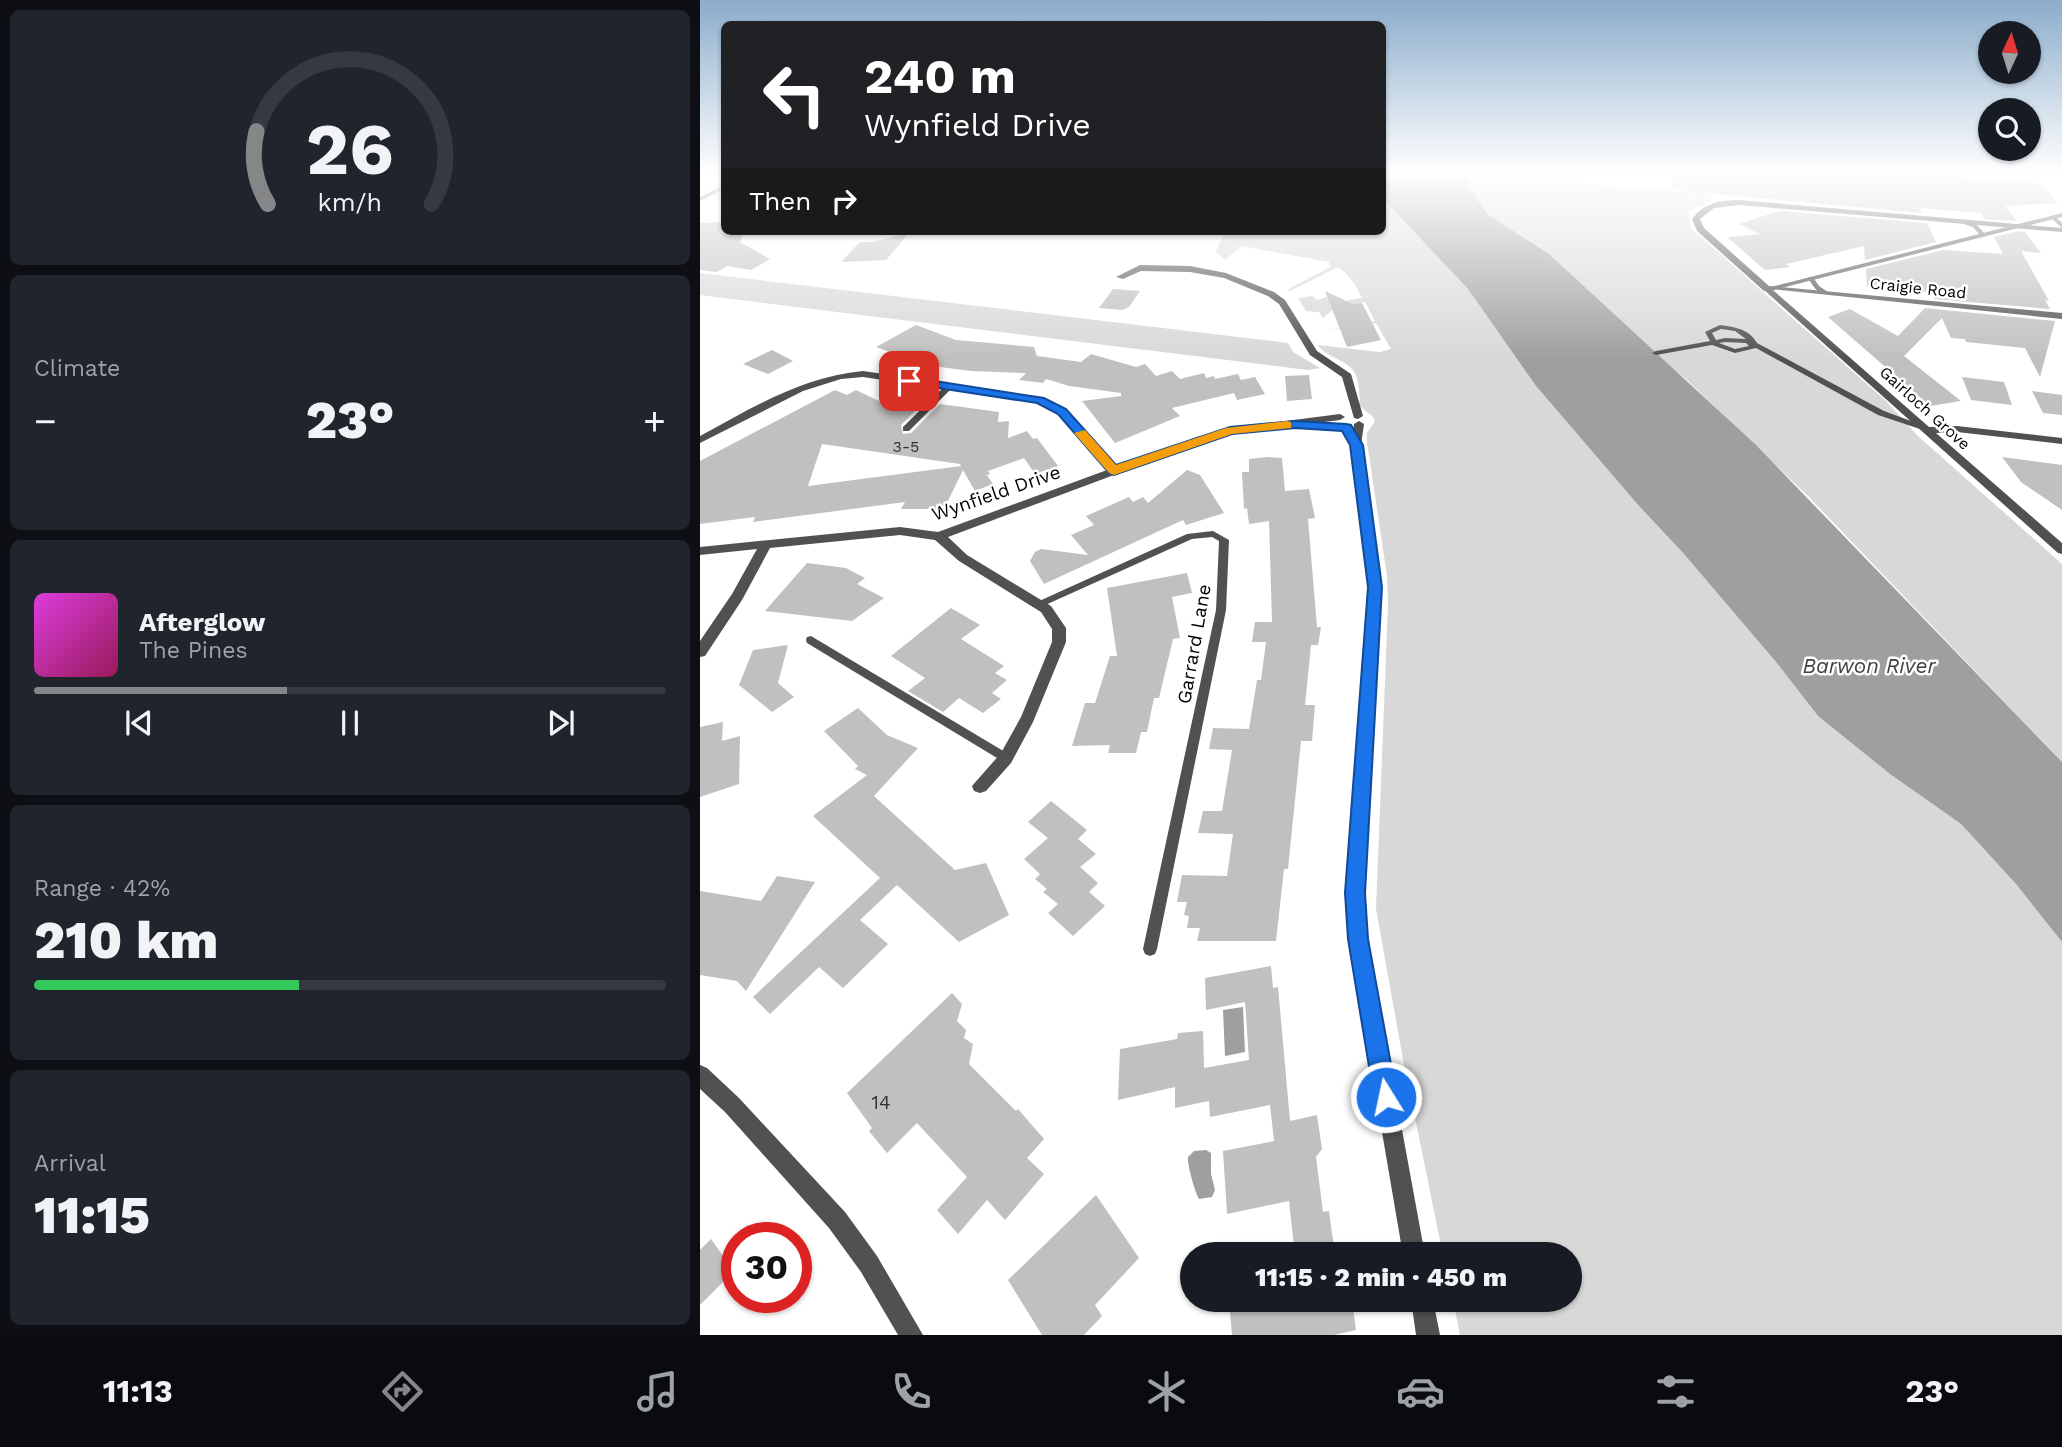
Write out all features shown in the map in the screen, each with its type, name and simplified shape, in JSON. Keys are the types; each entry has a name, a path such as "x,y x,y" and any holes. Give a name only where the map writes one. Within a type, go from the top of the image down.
{"street":[{"name":"Gairloch Grove","path":"1705,234 1770,288 2062,550"},
{"path":"1770,288 1981,234"},
{"path":"1120,277 1138,265 1190,269 1226,276 1271,294 1282,302 1312,353 1343,371 1348,381 1359,420 1356,445 1375,587 1355,893 1358,939 1412,1242"},
{"name":"Craigie Road","path":"1770,288 2062,316"},
{"path":"700,440 805,387 835,377 863,374 1031,397 1062,412 1114,471"},
{"path":"1350,393 1343,421 1356,445"},
{"name":"Wynfield Drive","path":"700,551 900,531 939,536 1230,431 1359,420"},
{"path":"1925,428 1952,428 2062,441"},
{"path":"939,536 963,558 1040,604 1053,616 1059,628 1059,642 1028,718 1006,758 980,786"},
{"path":"700,652 737,597 766,544"},
{"path":"700,1074 732,1105 837,1220 869,1264 911,1335"},
{"path":"1424,1312 1428,1335"}],"lane":[{"path":"1811,278 1816,287 1826,293"},
{"path":"1712,342 1708,336 1709,330 1723,327 1743,332 1754,344"},
{"path":"1656,353 1734,339 1754,344 1869,407 1892,418 1925,428"},
{"path":"906,429 950,386"},
{"name":"Garrard Lane","path":"1040,604 1190,536 1213,534 1224,540 1221,610 1150,949"},
{"path":"811,640 1006,758"}],"shaded area":[{"path":"1416,234 1468,289 1536,386 1684,554 1818,716 1890,774 1961,824 2016,884 2062,942 2062,1335 1460,1335 1455,1312 1582,1312 1582,1242 1440,1242 1376,909 1388,604 1387,576 1367,442 1367,433 1375,421 1356,403 1360,401 1354,372 1318,345 1380,352 1391,349 1376,323 1324,331 1375,321 1365,302 1336,307 1323,318 1319,312 1306,311 1298,298 1312,296 1318,300 1329,296 1342,298 1344,301 1362,298 1346,273 1338,267 1290,291 1287,290 1330,267 1329,262 1241,246 1225,260 1216,252 1223,235"},
{"path":"1518,234 1698,234 1886,401 1918,436 2062,564 2062,762 1809,497 1688,381 1644,344 1549,254"},
{"path":"700,273 1288,343 1293,352 1320,368 1308,370 700,295"}],"water":[{"name":"Barwon River","path":"1416,234 1518,234 1549,254 1756,445 2062,762 2062,942 2016,884 1961,824 1890,774 1818,716 1684,554 1536,386 1468,289"},
{"path":"1243,1007 1245,1052 1225,1056 1223,1010"},
{"path":"1206,1150 1211,1153 1211,1174 1215,1190 1212,1197 1199,1199 1188,1157 1194,1151"}],"building":[{"path":"700,234 743,235 740,242 770,259 751,270 727,266 717,272 700,270"},
{"path":"1757,234 1932,234 1936,242 1865,260 1864,246 1786,264 1790,267 1765,270 1727,237"},
{"path":"2027,234 2041,253 2021,251 2049,301 2045,300 2050,309 1934,299 1939,293 1867,286 1866,269 1943,250 2003,254 1994,237"},
{"path":"907,235 886,260 841,262 860,242"},
{"path":"1113,289 1140,291 1129,307 1122,310 1099,308"},
{"path":"1325,291 1352,304 1362,303 1381,340 1347,347"},
{"path":"1925,308 2055,321 2040,377 2025,348 1951,338 1942,318 1904,356 1961,401 1930,406 1828,317 1850,309 1898,336"},
{"path":"916,325 956,340 1034,347 1037,356 1081,362 1091,354 1136,367 1145,364 1156,376 1172,371 1180,379 1204,373 1206,378 1214,376 1215,379 1238,374 1241,380 1255,377 1265,394 1237,400 1234,393 1172,408 1180,416 1115,443 1082,401 1121,396 1121,393 1069,386 1046,379 1043,383 1019,380 1026,373 971,371 909,363 912,360 876,347"},
{"path":"772,350 793,361 768,374 743,364"},
{"path":"1309,375 1312,399 1287,401 1285,376"},
{"path":"1962,377 2004,382 2012,405 1971,400"},
{"path":"835,390 847,395 856,390 887,405 895,398 924,402 901,425 903,434 911,433 940,404 999,412 998,422 1009,421 1008,438 1027,431 1033,439 1037,438 1058,466 1035,474 1024,458 988,471 990,474 987,475 993,484 975,491 963,470 944,509 901,509 905,502 753,522 755,517 700,524 700,461","holes":["822,444 961,466 808,486"]},
{"path":"2032,391 2062,395 2062,415 2043,413"},
{"path":"2002,457 2062,465 2062,510 2021,482"},
{"path":"1282,458 1285,491 1309,489 1315,518 1308,519 1317,627 1321,627 1318,645 1311,645 1305,705 1315,705 1312,741 1301,741 1288,869 1284,869 1276,941 1197,941 1200,928 1187,928 1189,916 1184,915 1187,902 1177,902 1182,875 1227,876 1233,834 1198,833 1203,811 1222,811 1232,750 1209,749 1213,728 1249,729 1257,680 1261,680 1266,642 1252,642 1255,622 1272,622 1269,521 1249,524 1247,508 1244,509 1242,472 1249,472 1249,459"},
{"path":"1187,470 1200,475 1224,513 1186,525 1183,520 1044,584 1030,561 1035,552 1041,549 1088,555 1071,535 1094,525 1086,516 1129,497 1133,502 1143,497 1148,503"},
{"path":"807,563 846,568 865,578 857,584 884,598 852,621 765,611"},
{"path":"1187,573 1192,593 1172,597 1180,638 1173,639 1159,698 1154,698 1147,732 1141,732 1136,753 1108,753 1110,745 1072,746 1085,703 1095,703 1110,656 1117,656 1107,588"},
{"path":"951,608 980,625 961,639 1004,666 995,673 1007,680 992,693 1001,699 983,713 959,698 943,712 908,691 925,678 891,656"},
{"path":"788,645 778,683 794,697 772,712 739,685 753,650"},
{"path":"858,708 887,735 918,748 874,796 955,870 986,863 1009,915 959,942 897,885 860,920 888,944 843,988 819,967 770,1014 753,997 880,878 813,816 867,775 855,769 858,766 824,731"},
{"path":"723,722 722,741 740,736 739,784 700,797 700,727"},
{"path":"1051,801 1087,830 1078,839 1096,854 1080,867 1098,883 1089,892 1105,906 1073,936 1048,913 1058,904 1043,892 1047,889 1035,879 1040,874 1024,859 1048,838 1028,822"},
{"path":"777,876 815,882 746,991 737,981 700,975 700,891 761,901"},
{"path":"1271,966 1273,988 1278,987 1290,1121 1317,1115 1322,1149 1316,1157 1323,1212 1329,1211 1333,1242 1294,1242 1289,1201 1227,1214 1223,1151 1274,1141 1270,1105 1210,1117 1209,1101 1175,1108 1175,1087 1118,1100 1120,1049 1177,1039 1178,1033 1203,1031 1204,1068 1249,1060 1245,1002 1206,1010 1205,978"},
{"path":"952,993 962,1004 957,1021 966,1030 964,1038 973,1044 969,1064 1016,1111 1018,1109 1044,1139 1027,1158 1044,1174 1005,1220 987,1200 958,1234 937,1210 967,1177 917,1123 887,1153 869,1131 872,1128 847,1093"},
{"path":"1096,1195 1139,1258 1095,1305 1102,1316 1084,1335 1042,1335 1008,1280"},
{"path":"711,1239 721,1253 721,1284 700,1305 700,1250"},
{"path":"1230,1312 1354,1312 1356,1330 1334,1335 1232,1335"}],"slow traffic":[{"path":"1080,433 1114,471 1165,451 1230,431 1287,425"}],"route":[{"path":"909,381 1040,400 1062,412 1114,471 1165,451 1230,431 1295,424 1346,427 1356,445 1375,587 1355,893 1358,939 1386,1097"}]}
